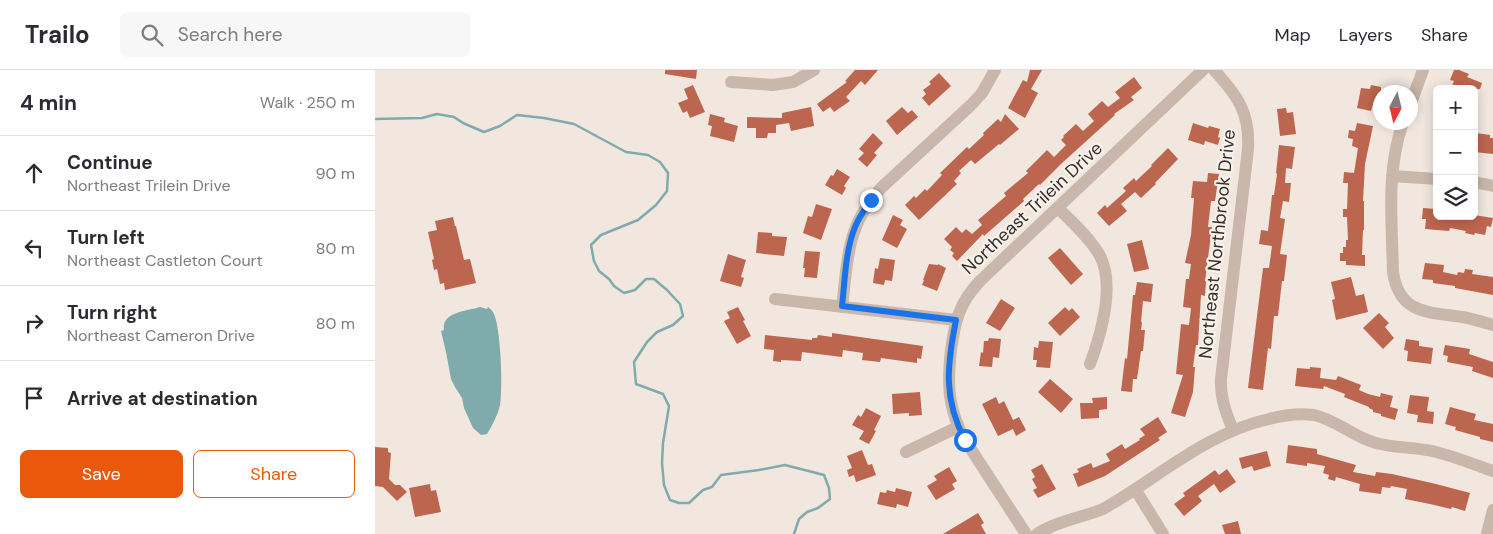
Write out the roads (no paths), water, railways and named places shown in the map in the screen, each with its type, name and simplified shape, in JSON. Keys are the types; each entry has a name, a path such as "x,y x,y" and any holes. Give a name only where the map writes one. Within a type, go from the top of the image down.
{"street":[{"path":"731,82 773,85 793,82 814,70"},
{"path":"842,306 850,242 862,213 881,188 971,105 982,93 995,70"},
{"name":"Northeast Trilein Drive","path":"1026,534 958,427 951,409 948,377 956,320 963,303 971,291 1203,70"},
{"name":"Northeast Northbrook Drive","path":"1214,70 1239,102 1246,118 1249,133 1220,391 1233,430"},
{"path":"1418,85 1423,70"},
{"path":"1401,130 1392,176 1393,272 1394,282 1398,291 1403,299 1420,310 1471,318 1493,325"},
{"path":"1392,176 1433,180"},
{"path":"1478,183 1493,186"},
{"path":"1058,208 1094,246 1105,268 1107,294 1099,341 1090,364"},
{"path":"775,298 956,320"},
{"path":"1037,534 1061,522 1103,509 1217,437 1261,420 1283,415 1312,415 1336,423 1361,438 1431,451 1493,471"},
{"path":"906,452 958,427"},
{"path":"1135,489 1163,534"},
{"path":"1487,534 1493,510"}],"water":[{"path":"480,307 487,309 488,307 493,311 496,319 500,343 501,372 499,408 487,434 481,435 473,428 464,408 462,398 451,379 441,331 444,330 444,324 451,316 462,311"}],"waterway":[{"path":"375,119 422,118 437,114 454,117 484,132 500,126 517,115 544,118 574,124 626,152 648,155 660,162 668,173 667,191 656,205 638,220 601,235 591,245 594,261 599,271 624,293 635,290 646,279 654,279 680,304 683,316 673,325 657,332 647,342 634,362 636,384 663,394 669,406 663,443 664,485 670,500 679,503 689,503 703,490 712,487 721,475 785,465 824,475 829,488 830,499 818,508 807,512 799,519 794,534"}]}
